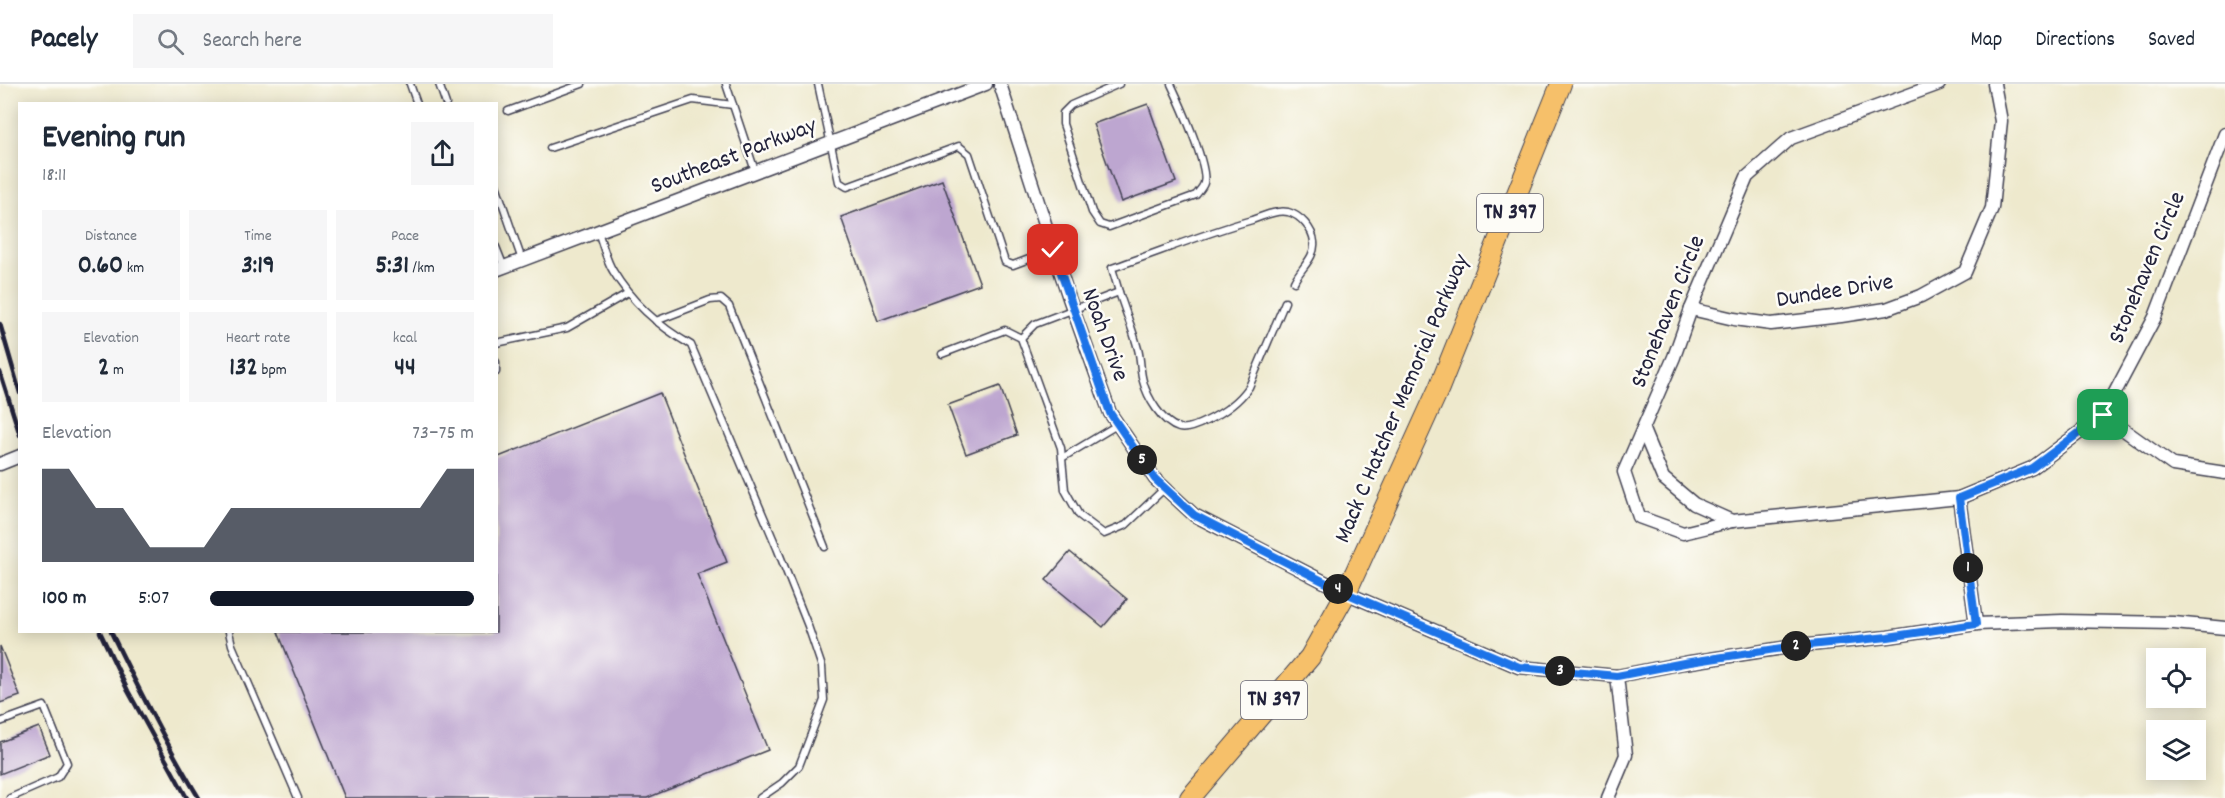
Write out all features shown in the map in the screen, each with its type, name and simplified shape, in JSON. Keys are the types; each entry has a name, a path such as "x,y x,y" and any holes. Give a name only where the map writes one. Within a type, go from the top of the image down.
{"main road":[{"name":"Mack C Hatcher Memorial Parkway","path":"1190,798 1310,657 1346,593 1439,388 1562,84"}],"street":[{"name":"Southeast Parkway","path":"500,268 986,84"},
{"name":"Noah Drive","path":"1000,84 1072,308 1110,413 1155,479 1194,515 1346,593 1519,667 1617,676 1789,647 1888,637 1976,624 2062,621 2174,623 2225,628"},
{"name":"Stonehaven Circle","path":"1939,84 1791,138 1747,177 1691,309 1674,357 1624,472 1639,518 1683,533 1732,521 1959,498 2032,468 2103,415 2155,317 2225,134"},
{"name":"Dundee Drive","path":"1691,309 1734,319 1771,324 1841,316 1886,309 1921,297 1965,272 1992,208 2001,121 1994,84"},
{"path":"2103,415 2173,465 2225,473"},
{"name":"Stonehaven Circle","path":"1643,430 1663,478 1694,504 1732,521"},
{"path":"0,465 18,457"},
{"path":"1959,498 1976,624"},
{"path":"1608,798 1626,755 1617,676"}],"lane":[{"path":"410,84 416,102"},
{"path":"439,84 445,102"},
{"path":"508,111 582,84"},
{"path":"726,84 756,172"},
{"path":"818,84 839,182 846,187 959,146 969,154 1005,262 1013,265 1053,250"},
{"path":"1119,84 1071,105 1063,113 1063,124 1092,212 1100,224 1109,227 1196,195 1204,185 1205,173 1202,163 1186,115 1171,84"},
{"path":"550,148 693,100 733,105"},
{"path":"498,191 522,260"},
{"path":"1285,302 1249,387 1241,398 1215,417 1181,429 1172,425 1159,412 1148,395 1143,383 1139,352 1112,268 1237,224 1277,212 1289,212 1301,219 1310,229 1314,242 1312,255 1294,282"},
{"path":"597,231 612,270 628,293 668,332 692,345 777,548 822,667 824,700 799,766 782,783 760,798"},
{"path":"1021,338 1035,324 1119,292"},
{"path":"498,343 567,328 628,293"},
{"path":"656,321 710,300 721,299 729,306 825,547"},
{"path":"942,354 1005,330 1021,338 1061,448 1065,490 1079,515 1104,534 1126,525 1165,489"},
{"path":"1062,458 1118,424"},
{"path":"230,633 232,645 298,798"},
{"path":"0,722 44,706 67,763 58,777 10,798"}],"building":[{"path":"1148,104 1176,182 1121,202 1093,124"},
{"path":"942,180 980,284 878,321 841,217"},
{"path":"1000,386 1017,435 966,454 948,405"},
{"path":"660,393 727,562 697,574 768,750 647,798 345,798 278,633 498,633 498,457"},
{"path":"1070,552 1127,599 1103,627 1046,580"},
{"path":"0,646 20,696 0,703"},
{"path":"39,727 50,754 0,774 0,742"}],"railway":[{"path":"0,324 18,386"},
{"path":"0,372 18,429"},
{"path":"100,633 128,691 187,798"},
{"path":"112,633 153,716 199,798"}],"route":[{"path":"1053,250 1110,413 1155,479 1194,515 1346,593 1519,667 1617,676 1789,647 1888,637 1976,624 1959,498 2032,468 2103,415"}]}
